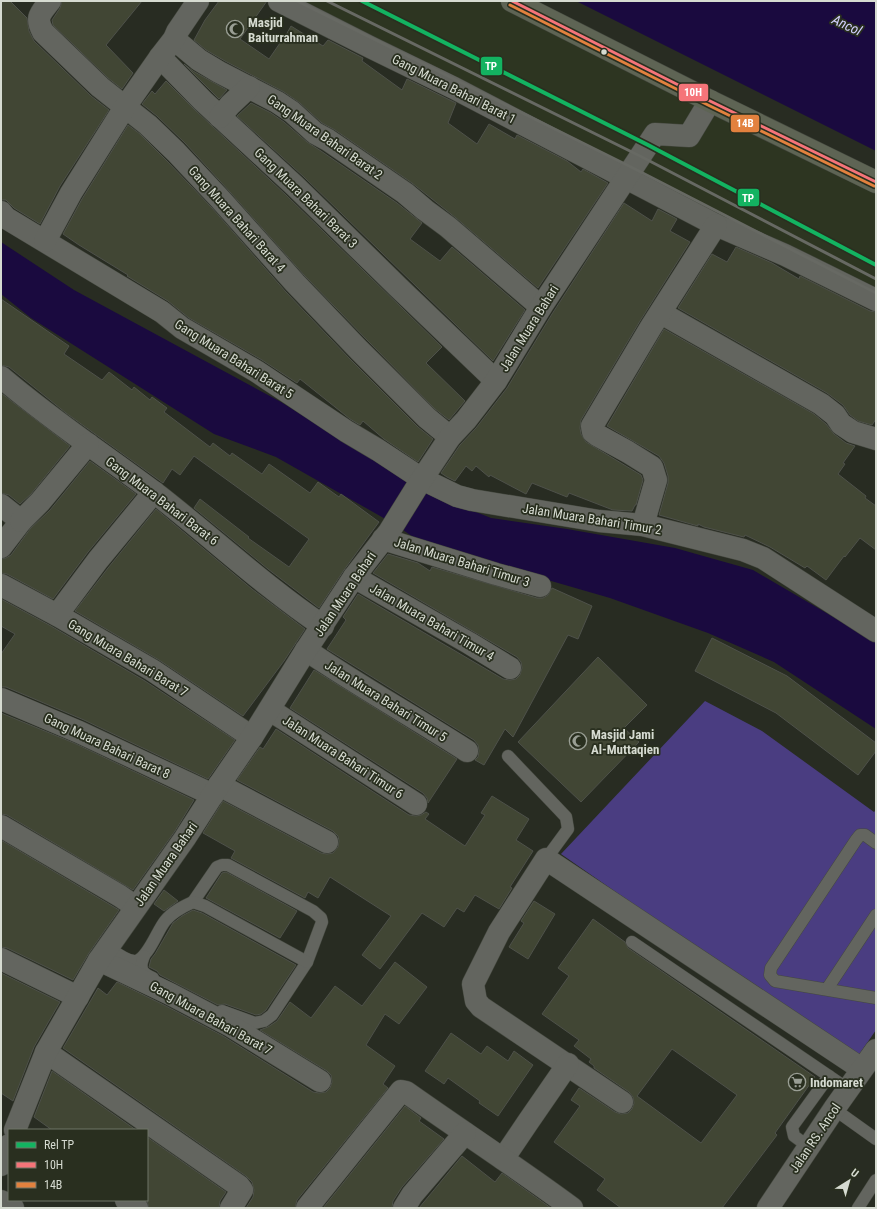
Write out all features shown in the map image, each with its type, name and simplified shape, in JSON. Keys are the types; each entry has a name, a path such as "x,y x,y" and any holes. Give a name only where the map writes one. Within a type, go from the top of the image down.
{"highway":[{"path":"512,1 876,182"}],"street":[{"name":"Gang Muara Bahari Barat 4","path":"50,1 39,15 39,24 43,32 100,87 148,125 176,152 295,283 359,350 427,418 450,437"},
{"path":"45,241 71,194 125,107 174,39 177,32 198,1"},
{"name":"Gang Muara Bahari Barat 1","path":"279,1 454,88 716,225 785,255 876,300"},
{"name":"Gang Muara Bahari Barat 2","path":"174,39 199,60 212,68 277,102 292,112 315,133 328,140 405,193 448,227 541,307"},
{"name":"Gang Muara Bahari Barat 3","path":"160,57 220,117 295,186 392,282 496,380"},
{"path":"220,117 249,87"},
{"name":"Jalan Muara Bahari","path":"20,1128 46,1052 104,954 185,838 270,710 306,650 354,577 386,536 450,437 466,420 496,380 541,307 655,134 689,136 710,100"},
{"name":"Gang Muara Bahari Barat 5","path":"1,212 6,218 162,312 182,328 256,371 346,431 378,450 421,480"},
{"path":"643,525 656,480 652,467 597,435 593,432 592,426 622,374 716,225"},
{"path":"661,313 821,404 835,415 841,424 854,432 876,439"},
{"name":"Gang Muara Bahari Barat 6","path":"1,377 88,444 154,492 293,606 323,626"},
{"path":"1,547 88,444"},
{"name":"Jalan Muara Bahari Timur 2","path":"421,480 457,496 472,500 599,521 643,525 744,550 763,558 876,631"},
{"path":"57,615 98,560 154,492"},
{"path":"1,506 22,521"},
{"name":"Jalan Muara Bahari Timur 3","path":"386,536 496,574 540,586"},
{"name":"Jalan Muara Bahari Timur 4","path":"354,577 463,639 510,668"},
{"name":"Gang Muara Bahari Barat 7","path":"1,585 57,615 152,670 252,736"},
{"name":"Jalan Muara Bahari Timur 5","path":"306,650 342,675 414,717 467,751"},
{"name":"Gang Muara Bahari Barat 8","path":"1,699 216,790 327,842"},
{"name":"Jalan Muara Bahari Timur 6","path":"270,710 416,804"},
{"path":"1,826 120,896 136,907"},
{"path":"622,1102 568,1064 481,1007 476,1000 473,984 475,978 499,932 546,859 862,1069"},
{"name":"Gang Muara Bahari Barat 7","path":"104,954 170,994 229,1025 320,1081"},
{"path":"1,959 78,997"},
{"name":"Jalan RS. Ancol","path":"768,1208 834,1109 876,1050"},
{"path":"46,1052 239,1186 242,1190 231,1208"},
{"path":"504,1159 568,1064"},
{"path":"307,1208 401,1091 406,1092 465,1134 504,1159 572,1208"},
{"path":"404,1208 412,1195 465,1134"},
{"path":"1,1165 8,1148"},
{"path":"127,1201 137,1208"},
{"path":"1,1202 13,1208"}],"lane":[{"path":"508,756 566,817 568,829 546,859"},
{"path":"876,843 866,836 860,835 771,968 770,975 775,981 876,998"},
{"path":"228,864 313,911 321,918 322,922 307,962 272,1015 264,1021 255,1023 219,1010 148,976 142,970 140,965 144,956 165,922 178,909 193,902 217,867 222,865 228,864"},
{"path":"193,902 205,906 307,962"},
{"path":"827,989 876,915"},
{"path":"632,942 848,1089"},
{"path":"104,954 130,961 137,961 144,956"},
{"path":"809,1147 794,1136 792,1127 829,1076"},
{"path":"834,1109 876,1138"},
{"path":"858,1208 876,1180"}],"shaded area":[{"path":"279,1 512,1 876,183 876,299"},
{"path":"705,701 762,731 874,812 876,810 876,1030 856,1059 561,854"}],"water":[{"name":"Ancol","path":"576,1 876,1 876,151"},
{"path":"1,242 74,290 281,402 423,491 491,518 567,529 675,548 753,570 876,642 876,729 774,662 708,633 610,598 423,544 396,525 276,457 214,434 31,318 1,294"}],"building":[{"path":"1,1 10,1 27,18 29,31 34,41 91,96 109,110 60,186 40,224 14,208 6,200 1,200"},
{"path":"62,1 142,1 106,45 133,73 122,89 108,78 53,25 52,20 60,8"},
{"path":"219,1 267,1 240,39 269,59 280,43 281,44 291,26 323,46 328,40 363,58 362,61 402,90 407,79 456,103 448,123 477,144 489,124 515,139 517,135 567,161 581,172 583,169 608,183 538,288 456,218 412,183 335,130 322,123 300,103 284,92 225,61 206,50 194,40 205,20"},
{"path":"184,64 193,71 227,90 219,99"},
{"path":"166,81 442,347 426,363 465,401 449,420 435,409 304,275 185,143 142,104 152,91 155,94"},
{"path":"251,103 271,113 284,122 307,142 397,203 422,223 410,239 440,261 452,247 525,310 493,361 304,177 237,116"},
{"path":"128,125 140,134 212,208 286,292 350,359 418,427 433,439 418,462 384,439 363,421 360,425 350,419 300,379 297,383 262,360 189,318 168,301 63,234 82,199"},
{"path":"624,203 652,221 658,209 677,219 670,231 690,242 640,321 581,420 581,434 586,442 641,475 643,480 636,505 632,511 613,510 569,493 567,497 532,483 526,494 490,475 489,477 476,466 472,471 466,466 455,481 447,477 441,473 460,445 476,428 507,388 552,314"},
{"path":"736,247 772,263 799,279 800,276 870,311 876,312 876,419 872,425 858,421 850,415 843,405 827,393 678,308 712,254 727,262"},
{"path":"1,299 69,346 64,354 102,380 109,372 132,390 134,387 150,400 152,397 167,408 164,412 210,447 213,443 230,456 232,453 262,474 269,464 310,493 318,482 339,497 341,494 379,522 344,570 319,608 268,569 194,508 200,499 249,537 248,538 289,567 309,539 194,456 180,475 172,469 163,483 66,413 9,367 1,365"},
{"path":"664,329 814,414 826,424 834,434 846,443 855,446 843,463 845,464 838,474 866,496 865,498 876,506 876,550 860,538 826,580 807,566 805,568 770,547 745,535 744,537 659,515 668,483 668,476 664,463 659,456 607,426"},
{"path":"1,393 70,446 31,494 20,504 9,495 1,493"},
{"path":"90,461 136,494 88,552 53,599 7,574 1,573 1,559 11,555 30,529 50,510"},
{"path":"156,509 252,589 305,629 284,661 243,716 159,660 75,611"},
{"path":"388,554 418,563 430,571 432,567 537,598 543,598 548,595 552,588 592,606 578,639 568,635 513,737 505,729 484,765 475,760 478,757 479,751 478,745 474,740 327,649 346,620 343,617 358,594 503,679 516,679 520,675 522,668 521,662 517,657 373,573"},
{"path":"1,599 51,626 145,681 235,740 208,779 84,720 6,687 1,687 1,654 15,634 1,626"},
{"path":"712,638 787,676 876,743 876,751 858,775 776,713 695,671"},
{"name":"Masjid Jami Al-Muttaqien","path":"598,657 647,705 624,728 639,742 581,802 518,742"},
{"path":"314,670 457,759 428,803 427,798 423,793 290,708"},
{"path":"1,713 74,743 194,800 175,831 133,890 7,815 1,814"},
{"path":"276,729 409,815 416,816 426,812 429,814 425,819 465,846 485,815 481,813 492,796 529,819 516,840 533,851 510,887 512,888 499,909 475,895 464,912 457,908 444,927 422,913 380,969 362,955 391,916 330,877 318,898 308,892 305,898 231,858 235,851 203,833 223,801 321,853 333,853 338,847 338,836 333,831 237,780 260,747 263,749"},
{"path":"1,840 119,910 89,953 73,980 7,948 1,947"},
{"path":"226,872 297,911 280,938 206,898 222,873"},
{"path":"164,890 178,901 164,911 154,904"},
{"path":"534,901 555,914 528,959 509,947 524,923 521,921"},
{"path":"193,910 202,913 296,965 266,1010 261,1014 256,1015 225,1004 218,1005 160,975 157,971 149,967 151,959 173,923"},
{"path":"593,919 625,942 628,948 815,1077 775,1133 777,1135 722,1208 621,1208 597,1190 605,1179 554,1142 580,1106 571,1100 579,1088 615,1112 621,1114 628,1113 632,1109 634,1103 633,1097 629,1092 594,1068 594,1066 589,1062 591,1059 574,1046 579,1040 542,1014 569,976 558,968","holes":["672,1049 737,1095 701,1143 637,1096"]},
{"path":"395,962 427,987 399,1024 385,1014 366,1045 395,1066 383,1084 388,1088 297,1200 295,1208 246,1208 253,1197 254,1190 252,1182 246,1176 63,1048 98,988 107,995 117,982 223,1036 313,1092 326,1092 330,1088 332,1082 331,1075 327,1071 260,1030 277,1021 290,1002 311,1018 335,986 362,1006"},
{"path":"1,973 60,1002 34,1047 13,1101 1,1093"},
{"path":"451,1033 481,1054 487,1046 508,1061 514,1051 533,1065 498,1116 448,1078 444,1084 425,1071"},
{"path":"52,1071 135,1129 51,1129 34,1117"},
{"path":"405,1106 421,1118 419,1121 444,1139 402,1187 393,1201 392,1208 323,1208"},
{"path":"148,1138 226,1192 220,1201 219,1208 149,1208 147,1201"},
{"path":"462,1156 495,1182 502,1173 551,1208 419,1208"}],"railway":[{"path":"297,1 633,168 876,293"},
{"path":"327,1 640,156 876,279"}],"rail line":[{"name":"TP","path":"362,1 648,145 876,265"}],"transit line":[{"name":"10H","path":"512,1 710,101 876,182"},
{"name":"14B","path":"510,5 708,105 874,186"}],"place":[{"name":"Masjid Baiturrahman","path":"235,29"},
{"name":"Masjid Jami Al-Muttaqien","path":"578,741"},
{"name":"Indomaret","path":"797,1082"}]}
